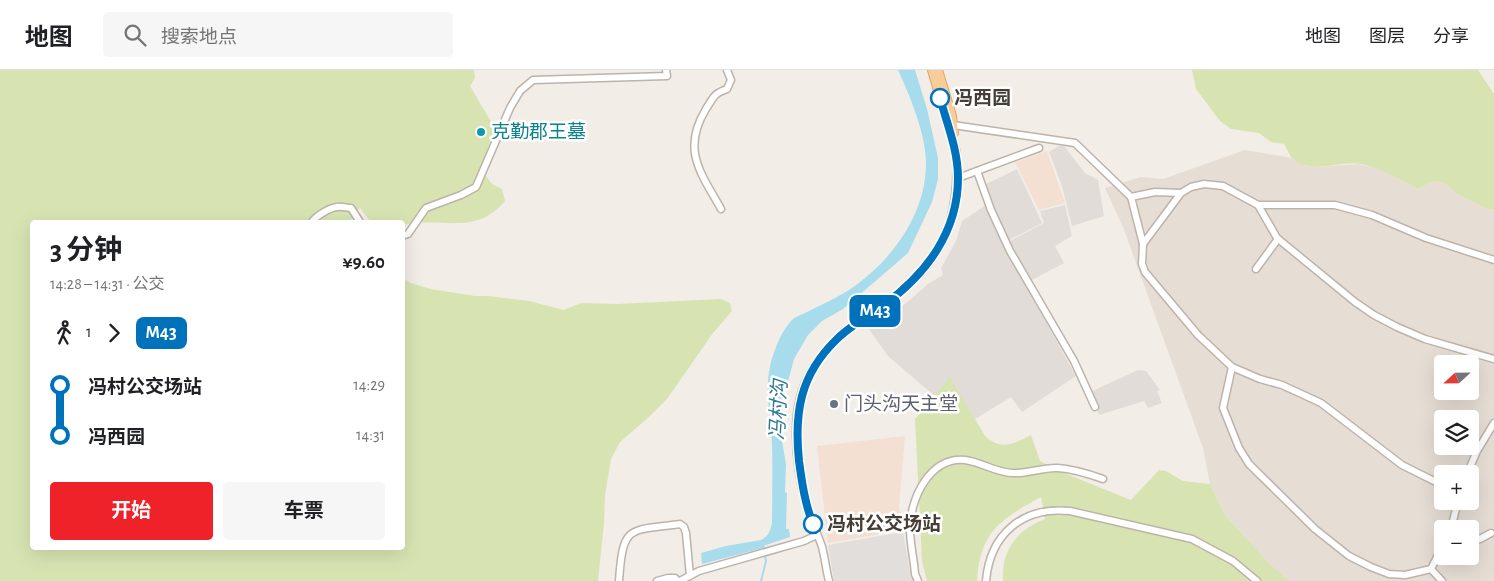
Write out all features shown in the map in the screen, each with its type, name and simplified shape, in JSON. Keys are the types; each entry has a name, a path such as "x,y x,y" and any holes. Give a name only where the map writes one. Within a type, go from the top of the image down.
{"main road":[{"path":"932,70 956,152"},
{"path":"938,70 952,116 956,152"}],"street":[{"path":"405,235 408,234 426,208 461,196 476,187 510,108 520,91 533,80 667,76 666,70"},
{"path":"721,210 696,162 693,139 700,119 716,92 727,89 731,80 727,70"},
{"path":"953,125 1074,143 1131,197 1143,244 1142,264 1148,278 1198,334 1232,367 1260,379 1282,385 1321,403 1402,465 1434,481"},
{"path":"958,178 1039,148"},
{"path":"829,581 822,546 807,509 801,480 797,414 805,385 819,359 837,338 893,298 928,265 948,229 957,195 956,152"},
{"path":"977,172 991,210 1010,251 1074,361 1094,407"},
{"path":"1143,244 1181,193 1191,187 1204,184 1222,186 1258,205 1335,204 1372,215 1426,238 1494,260"},
{"path":"1131,197 1155,192 1181,193"},
{"path":"1258,205 1278,240 1355,302 1397,327 1425,339 1494,359"},
{"path":"313,220 337,207 351,208 359,220"},
{"path":"1256,269 1278,240"},
{"path":"1232,367 1222,408 1238,448 1249,464 1315,529 1349,556 1389,574 1405,575 1431,569"},
{"path":"1471,465 1494,423"},
{"path":"918,581 915,574 910,528 913,505 922,484 942,464 953,460 967,460 1011,474 1058,468 1103,479"},
{"path":"986,581 990,558 999,540 1008,530 1026,517 1052,510 1070,511 1192,539 1233,561 1257,581"},
{"path":"619,581 622,550 626,539 632,532 640,529 680,524 684,527 686,533 690,576"},
{"path":"1479,539 1491,533"},
{"path":"657,581 675,578 679,581 699,571 804,541 817,535"},
{"path":"1431,569 1434,563"},
{"path":"1431,569 1442,581"}],"shaded area":[{"path":"1059,146 1064,146 1085,173 1098,180 1104,216 1072,226 1062,186 1049,152"},
{"path":"1245,150 1292,158 1306,166 1358,164 1383,170 1418,189 1434,181 1445,183 1457,194 1484,208 1494,210 1494,581 1288,581 1225,515 1210,484 1203,448 1123,227 1105,188 1141,177 1163,179"},
{"path":"1047,151 1065,203 1039,210 1015,162"},
{"path":"1017,169 1042,223 1009,240 984,185"},
{"path":"986,205 1007,252 1076,376 1022,412 1011,397 967,424 888,356 868,328 905,304 928,284 943,275 941,268 956,241 962,221"},
{"path":"1065,205 1072,236 1055,246 1064,263 1030,281 1010,241 1044,223 1040,211"},
{"path":"1138,370 1146,371 1160,390 1157,391 1162,403 1148,408 1144,401 1099,415 1090,392"},
{"path":"905,436 899,507 903,530 828,543 817,446"},
{"name":"冯村公交场站","path":"903,532 913,581 834,581 828,545"}],"green space":[{"path":"0,70 474,70 475,78 470,86 494,130 486,154 483,172 492,184 502,189 505,201 494,212 482,219 457,223 405,225 405,220 369,220 360,208 351,220 30,220 30,550 405,550 405,279 430,289 475,296 529,301 564,310 581,303 617,304 721,299 730,303 732,311 713,333 667,399 620,442 611,459 605,495 598,581 0,581"},
{"path":"1192,70 1478,70 1494,94 1494,210 1484,208 1457,194 1445,183 1434,181 1418,189 1383,171 1361,164 1353,163 1316,167 1299,163 1291,157 1284,144 1271,142 1259,133 1231,129 1220,121 1196,89"},
{"path":"950,377 985,436 991,441 1002,445 1013,443 1031,435 1040,461 1059,471 1131,500 1159,470 1166,471 1183,481 1210,484 1225,515 1270,564 1289,581 1003,581 1005,560 1013,542 1026,529 1045,519 1041,497 1015,512 995,528 983,550 977,581 927,581 922,561 915,419"}],"water":[{"name":"冯村沟","path":"898,70 915,70 927,109 938,158 938,179 932,202 908,253 843,309 822,321 808,335 794,359 786,389 781,435 786,465 786,529 789,529 790,537 763,546 763,548 702,564 701,553 726,546 761,540 770,531 772,523 772,465 768,396 769,373 771,360 788,324 794,318 842,294 864,279 892,251 904,235 913,218 925,181 925,150 916,114"}],"waterway":[{"path":"761,581 766,561 763,544"}],"bus line":[{"name":"M43","path":"813,524 807,509 801,480 797,428 800,398 811,371 827,349 837,338 893,298 916,278 928,265 948,229 957,195 958,178 956,152 940,98"}],"place":[{"name":"冯西园","path":"940,98"},
{"name":"克勤郡王墓","path":"481,132"},
{"name":"门头沟天主堂","path":"834,404"},
{"name":"冯村公交场站","path":"813,524"}]}
